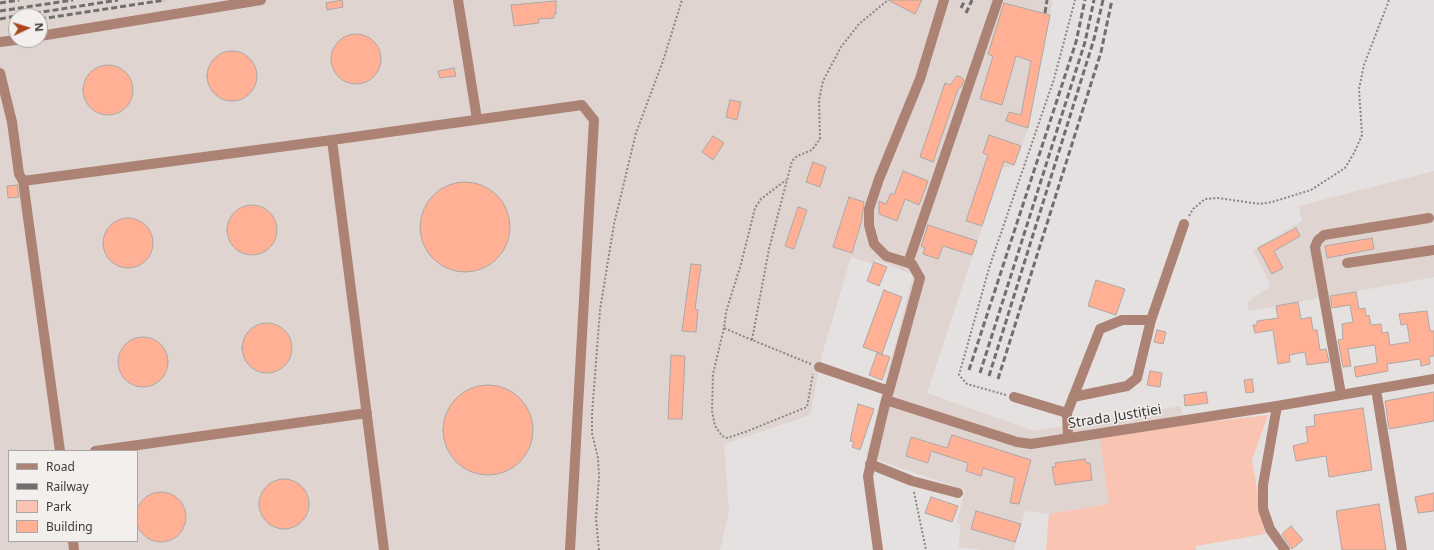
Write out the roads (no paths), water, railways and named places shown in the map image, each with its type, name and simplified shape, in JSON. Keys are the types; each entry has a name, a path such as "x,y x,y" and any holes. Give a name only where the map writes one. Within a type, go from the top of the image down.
{"street":[{"path":"48,35 262,0"},
{"path":"458,0 478,120"},
{"path":"878,550 868,476 888,395 920,278 912,264 886,256 874,244 869,225 870,209 879,180 920,79 944,0"},
{"path":"908,262 998,0"},
{"path":"0,73 12,122 19,174 22,181 60,450"},
{"path":"22,181 582,105 594,120 566,550"},
{"path":"332,140 384,550"},
{"path":"1341,394 1315,247 1318,240 1324,235 1430,218"},
{"path":"1074,397 1128,386 1137,378 1151,320 1184,224"},
{"path":"1347,263 1434,250"},
{"path":"1068,438 1067,413 1100,329 1122,320 1151,320"},
{"name":"Strada Justiției","path":"817,366 888,395 1016,442 1032,444 1277,406 1434,379"},
{"path":"1376,389 1402,550"},
{"path":"1014,398 1067,413"},
{"path":"1277,406 1263,485 1263,509 1270,529 1285,550"},
{"path":"102,450 367,413"},
{"path":"870,464 912,481 958,493"}],"railway":[{"path":"0,3 19,0"},
{"path":"0,11 73,0"},
{"path":"48,11 118,0"},
{"path":"48,18 165,0"},
{"path":"961,8 965,0"},
{"path":"966,13 972,0"},
{"path":"1045,13 1047,0"},
{"path":"969,370 1076,42 1085,0"},
{"path":"980,373 1085,42 1094,0"},
{"path":"989,376 1094,39 1103,0"},
{"path":"998,379 1101,52 1112,0"},
{"path":"0,19 8,18"}]}
